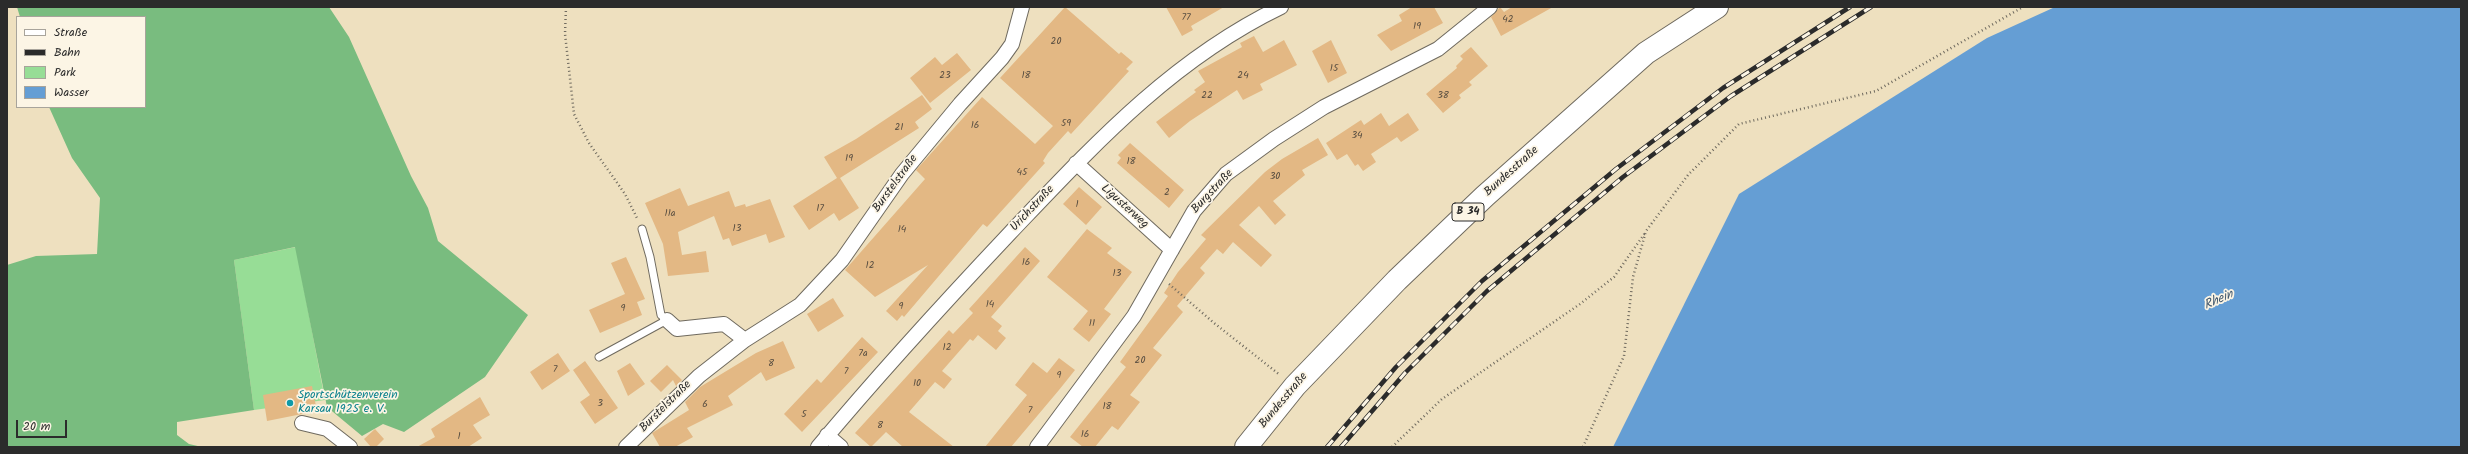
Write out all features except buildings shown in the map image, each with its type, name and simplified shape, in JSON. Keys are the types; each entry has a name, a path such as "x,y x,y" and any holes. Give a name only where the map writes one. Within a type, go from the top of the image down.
{"main road":[{"name":"Bundesstraße","path":"1246,447 1295,386 1396,280 1491,190 1646,53 1717,7"}],"street":[{"name":"Burstelstraße","path":"626,447 699,376 745,340 800,304 842,260 902,174 960,104 1002,58 1012,44 1022,7"},
{"name":"Urichstraße","path":"818,447 946,301 1076,163 1141,100 1208,49 1281,7"},
{"name":"Burgstraße","path":"1037,447 1134,316 1194,211 1226,174 1274,139 1324,107 1438,49 1490,7"},
{"name":"Ligusterweg","path":"1076,163 1172,250"},
{"path":"667,320 677,329 724,324 745,340"},
{"path":"302,423 327,429 350,447"},
{"path":"827,435 841,447"}],"lane":[{"path":"599,357 667,320 661,315 650,257 642,229"}],"path":[{"path":"566,7 565,34 574,114 588,143 625,194 642,229"},
{"path":"1392,447 1442,399 1580,304 1614,277 1688,175 1739,124 1876,91 2023,7"},
{"path":"1583,447 1624,356 1633,277 1646,231"},
{"path":"1157,274 1214,323 1295,386"}],"green space":[{"path":"17,7 329,7 349,37 411,176 428,208 438,241 528,315 485,377 404,432 383,424 362,436 327,407 295,247 234,260 254,410 177,422 177,435 189,444 202,447 7,447 7,265 36,256 97,254 100,198 72,158 49,108 146,108 146,16 20,16"},
{"path":"296,247 325,400 254,410 234,260"}],"water":[{"name":"Rhein","path":"2055,7 2461,7 2461,447 1613,447 1739,194 1987,38"}],"railway":[{"path":"1327,447 1396,367 1482,281 1616,169 1723,88 1850,7"},
{"path":"1341,447 1405,373 1487,291 1623,177 1731,96 1871,7"}],"place":[{"name":"Sportschützenverein Karsau 1925 e. V.","path":"290,403"}]}
